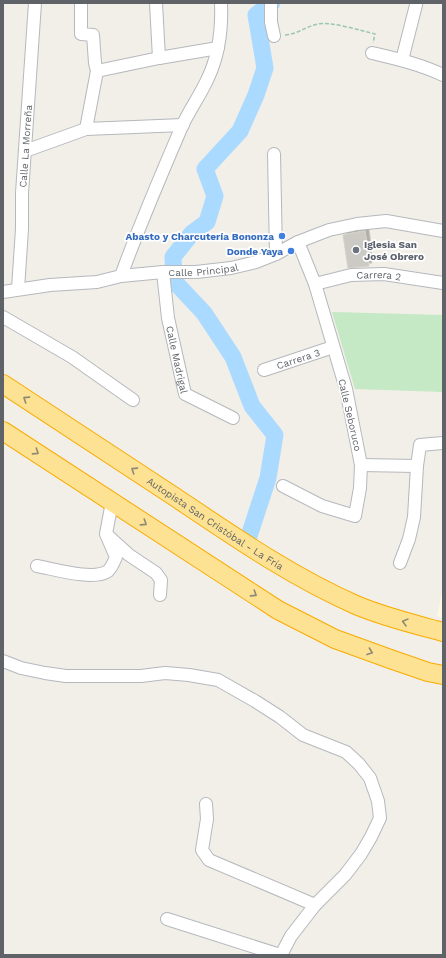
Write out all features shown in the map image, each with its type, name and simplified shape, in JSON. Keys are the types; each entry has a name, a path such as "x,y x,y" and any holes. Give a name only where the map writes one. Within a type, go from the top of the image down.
{"highway":[{"name":"Autopista San Cristóbal - La Fría","path":"3,384 240,540 307,581 356,605 380,614 403,622 443,632"},
{"path":"3,431 278,610 335,639 400,662 443,675"}],"street":[{"name":"Calle La Morreña","path":"18,289 22,229 22,193 36,3"},
{"path":"81,3 81,34 92,35 97,70 86,129"},
{"path":"156,3 159,58"},
{"path":"121,276 183,124 209,77 218,48 222,18 221,3"},
{"path":"271,3 271,22 274,36"},
{"path":"402,60 416,5"},
{"path":"97,70 218,48"},
{"path":"372,53 429,68 443,75"},
{"path":"25,151 86,129 183,124"},
{"path":"274,154 276,254"},
{"name":"Calle Principal","path":"3,292 18,289 97,282 121,276 163,272 196,272 231,268 256,262 276,254 298,242 329,230 356,224 386,221 443,231"},
{"name":"Calle Seboruco","path":"283,486 322,506 355,516 360,488 361,464 346,389 315,284 298,242"},
{"name":"Calle Madrigal","path":"163,272 168,318 185,394 233,418"},
{"name":"Carrera 2","path":"315,284 351,275 384,274 443,282"},
{"path":"3,317 72,357 133,400"},
{"name":"Carrera 3","path":"264,370 333,347"},
{"path":"400,563 414,517 417,466 420,445 443,443"},
{"path":"361,464 417,466"},
{"path":"37,566 83,575 102,574 112,567 116,557 106,534 112,502"},
{"path":"106,534 129,555 156,573 161,580 160,595"},
{"path":"3,661 21,668 66,676 141,676 166,673 218,680 280,717 303,735 346,752 359,764 370,778 378,802 380,818 371,837 361,854 345,875 315,905 291,936 281,955 168,919"},
{"path":"206,804 207,820 202,850 209,860 315,905"}],"path":[{"path":"274,36 298,33 319,23 348,27 375,34 372,53"}],"shaded area":[{"path":"443,587 443,618 437,616"}],"green space":[{"path":"332,312 443,315 443,392 355,389"}],"building":[{"name":"Iglesia San José Obrero","path":"365,231 369,266 348,268 343,235"}],"waterway":[{"path":"249,536 268,478 275,435 252,406 233,357 204,313 174,281 173,257 192,233 207,222 215,196 205,169 240,131 256,95 265,68 256,15 272,3"}],"place":[{"name":"Abasto y Charcutería Bononza","path":"282,236"},
{"name":"Iglesia San José Obrero","path":"356,250"},
{"name":"Donde Yaya","path":"291,251"}]}
